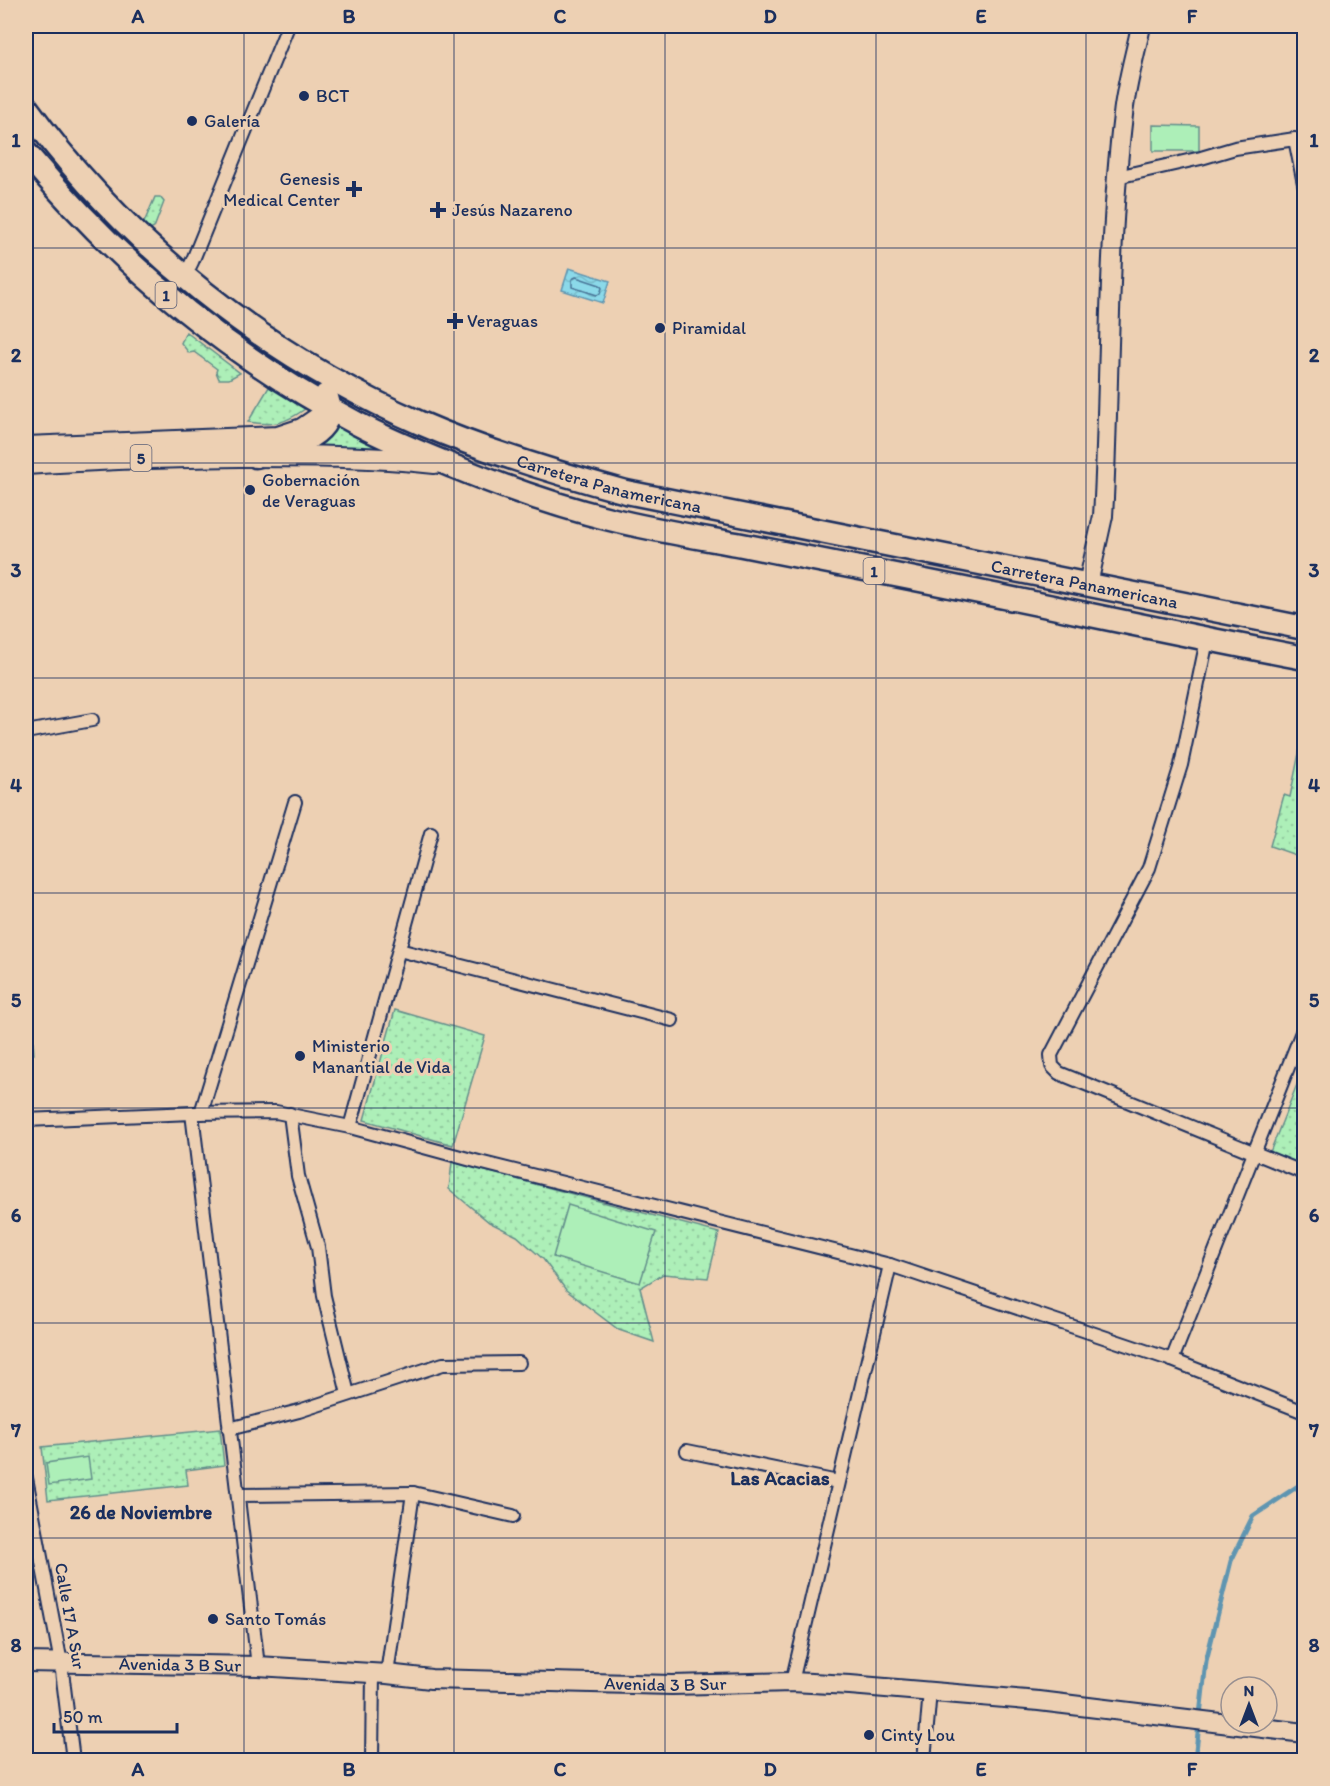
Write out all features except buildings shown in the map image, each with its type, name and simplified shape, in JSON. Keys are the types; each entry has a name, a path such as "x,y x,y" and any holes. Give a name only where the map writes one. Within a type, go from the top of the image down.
{"highway":[{"name":"Carretera Panamericana","path":"26,106 80,174 134,230 185,276 265,336 312,366 420,423 545,470 626,492 1305,628"},
{"name":"Carretera Panamericana","path":"26,153 61,195 121,255 173,302 213,333 262,367 330,408 419,453 449,465 551,503 611,520 1305,658"},
{"path":"61,195 93,215 161,273 172,278 185,276"},
{"path":"256,456 296,445 309,438 323,425 330,408 328,398 322,390 285,358 265,336"},
{"path":"330,408 345,406 359,408 437,439 476,445"},
{"path":"419,453 455,458 516,476 531,476 545,470 554,484 565,492 674,533"},
{"path":"898,576 964,580 1061,594 1077,591 1088,584 1095,593 1110,603 1204,628 1259,650"}],"main road":[{"name":"5","path":"26,447 278,437 302,429 330,408"},
{"name":"5","path":"26,464 120,458 256,456 362,457 449,465"}],"street":[{"path":"185,276 288,26"},
{"path":"1088,584 1104,507 1117,177 1123,112 1141,26"},
{"path":"1117,177 1235,148 1296,139 1305,184"},
{"path":"1207,640 1181,765 1149,868 1051,1055 1052,1066 1059,1073 1305,1173"},
{"path":"26,732 92,720"},
{"path":"258,1666 229,1429 196,1113 295,802"},
{"path":"350,1127 431,833"},
{"path":"399,950 672,1020"},
{"path":"1172,1360 1305,1027"},
{"path":"26,1120 276,1112 350,1127 479,1162 890,1264 1172,1360 1305,1412"},
{"path":"290,1114 298,1176 318,1247 324,1296 348,1394"},
{"path":"792,1682 890,1264"},
{"path":"229,1429 299,1411 443,1364 519,1363"},
{"path":"687,1451 838,1482"},
{"name":"Calle 17 A Sur","path":"26,1478 61,1663 73,1761"},
{"path":"238,1495 413,1493 513,1516"},
{"path":"372,1761 380,1673 413,1493"},
{"name":"Avenida 3 B Sur","path":"26,1662 197,1663 380,1673 431,1679 672,1685 792,1682 1039,1701 1305,1733"},
{"path":"924,1761 930,1691"}],"green space":[{"path":"1153,125 1199,126 1199,151 1153,151"},
{"path":"155,197 160,197 164,202 154,228 150,230 143,225"},
{"path":"186,332 240,373 229,379 219,379 217,369 194,352 189,353 181,343"},
{"path":"269,387 305,409 278,423 248,422"},
{"path":"339,424 380,449 317,446"},
{"path":"1304,729 1304,858 1270,846 1284,795 1290,797"},
{"path":"26,944 34,1054 26,1055"},
{"path":"395,1010 485,1036 453,1145 364,1120"},
{"path":"1304,1067 1304,1166 1270,1152"},
{"path":"452,1162 719,1233 708,1278 663,1274 640,1288 654,1342 619,1330 566,1290 543,1259 517,1236 489,1222 449,1189"},
{"path":"568,1205 656,1232 640,1283 553,1257"},
{"path":"220,1429 224,1465 186,1470 188,1485 48,1500 42,1447"},
{"path":"88,1457 91,1479 49,1485 46,1463"}],"water":[{"path":"569,268 610,281 603,303 562,290"}],"waterway":[{"path":"1195,1760 1206,1661 1231,1561 1253,1516 1304,1482"}],"place":[{"name":"BCT","path":"304,96"},
{"name":"Galería","path":"192,121"},
{"name":"Genesis Medical Center","path":"354,189"},
{"name":"Jesús Nazareno","path":"438,210"},
{"name":"Veraguas","path":"455,321"},
{"name":"Piramidal","path":"660,328"},
{"name":"Gobernación de Veraguas","path":"250,490"},
{"name":"Ministerio Manantial de Vida","path":"300,1056"},
{"name":"Santo Tomás","path":"213,1619"},
{"name":"Cinty Lou","path":"869,1735"}],"district":[{"name":"Las Acacias","path":"780,1478"},
{"name":"26 de Noviembre","path":"141,1512"}]}
